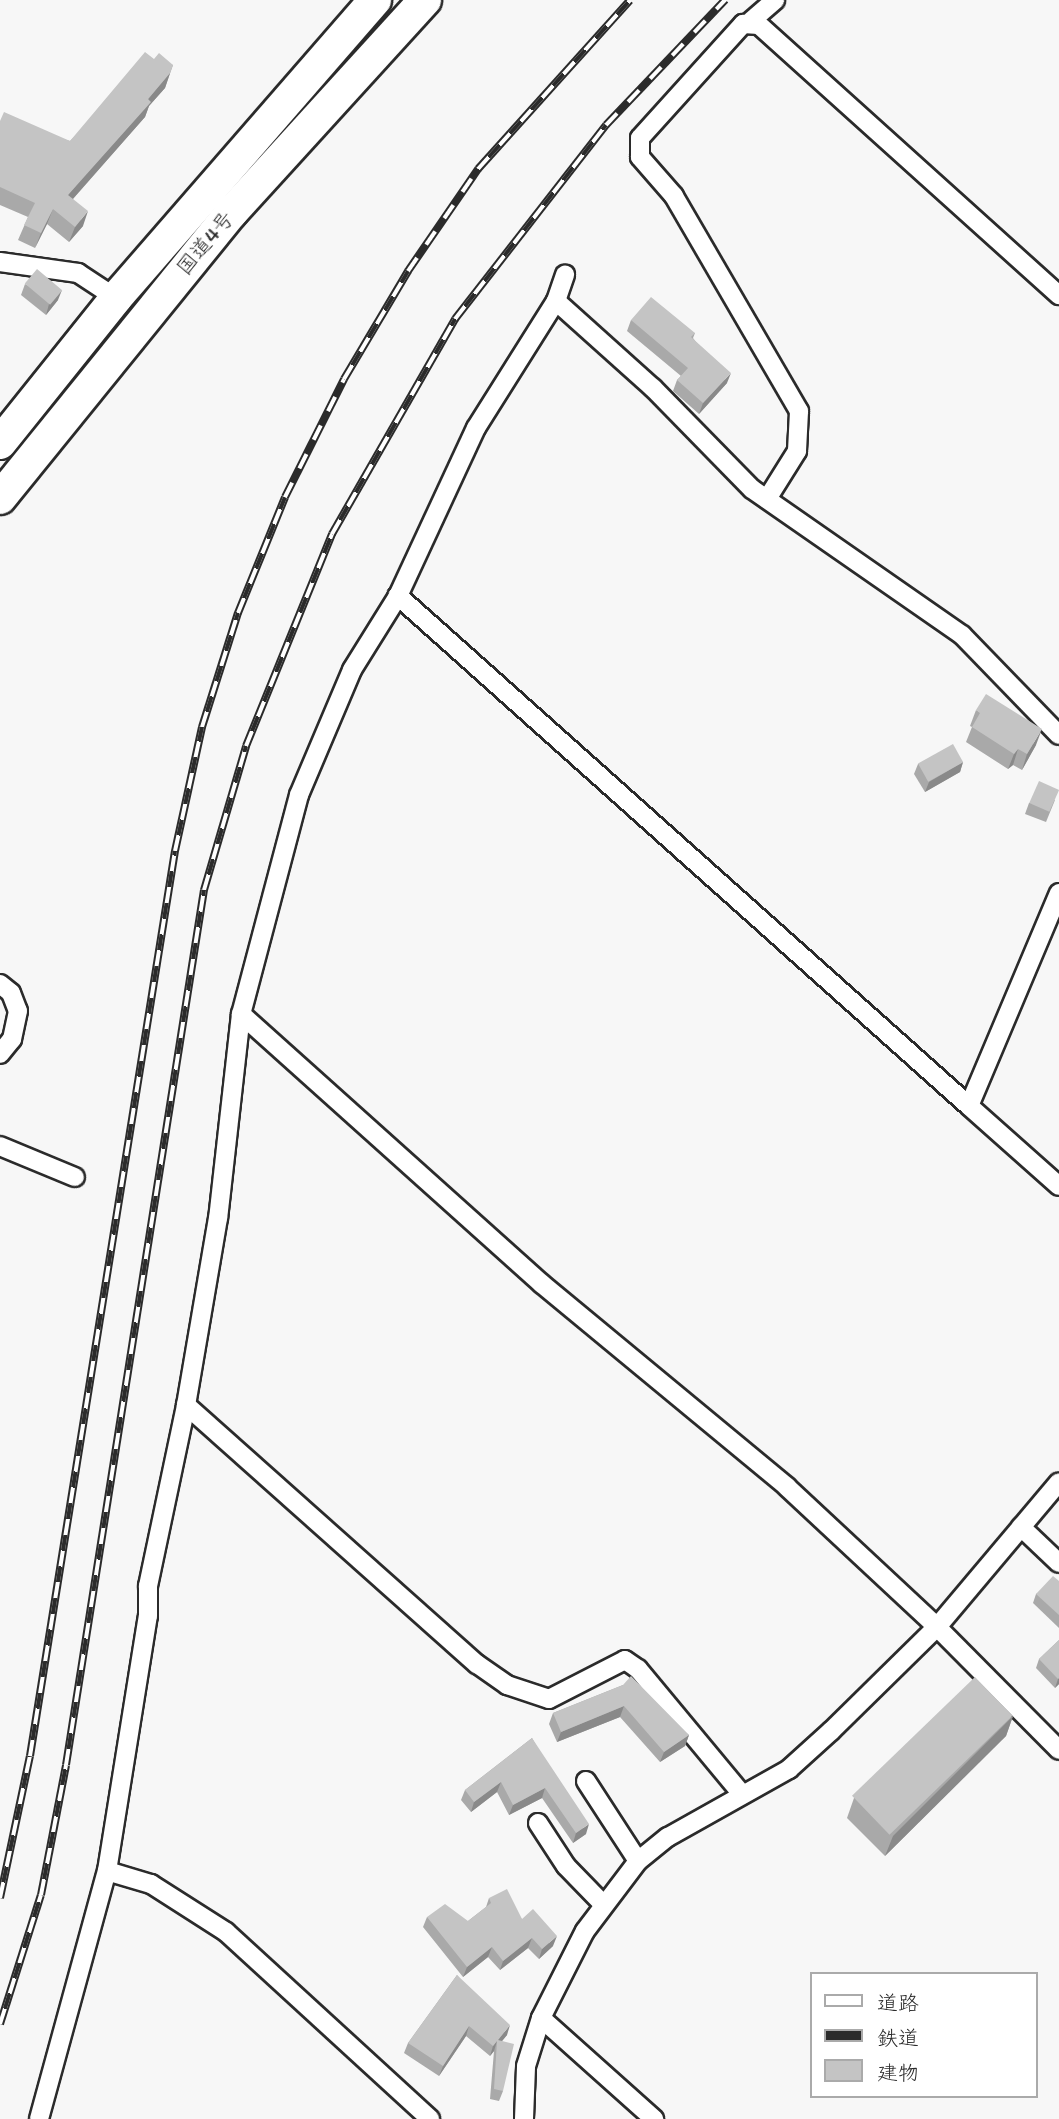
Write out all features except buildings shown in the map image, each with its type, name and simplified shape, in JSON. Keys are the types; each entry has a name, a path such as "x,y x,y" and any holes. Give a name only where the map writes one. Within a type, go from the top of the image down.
{"highway":[{"name":"国道4号","path":"0,443 116,298 374,0"},
{"name":"国道4号","path":"0,498 232,212 425,0"}],"street":[{"path":"767,499 797,452 799,411 674,196 640,157 639,148 645,131 743,24 751,21 775,0"},
{"path":"751,21 1059,295"},
{"path":"0,262 78,273 116,298"},
{"path":"39,2119 107,1871 148,1616 148,1586 186,1405 218,1218 242,1014 299,795 352,670 398,596 476,428 556,301 565,275"},
{"path":"556,301 653,388 726,467 767,499 962,635 1059,734"},
{"path":"398,596 1059,1186"},
{"path":"969,1106 1059,893"},
{"path":"0,984 11,993 18,1011 12,1039 0,1054"},
{"path":"242,1014 542,1284 734,1439 937,1627 1059,1751"},
{"path":"0,1146 75,1177"},
{"path":"186,1405 477,1664 507,1685 549,1699 625,1660 638,1669 741,1793"},
{"path":"524,2119 526,2066 541,2018 603,1904 638,1861 668,1837 741,1793 789,1769 937,1627 1059,1482"},
{"path":"1021,1527 1059,1563"},
{"path":"586,1782 638,1861"},
{"path":"538,1823 566,1866 603,1904"},
{"path":"107,1871 152,1884 226,1932 430,2119"},
{"path":"541,2018 654,2119"}],"railway":[{"path":"0,1898 30,1756 175,851 202,727 238,613 285,497 344,379 408,271 478,169 630,0"},
{"path":"0,2024 41,1895 66,1765 204,890 246,746 332,534 455,319 606,125 725,0"}]}
